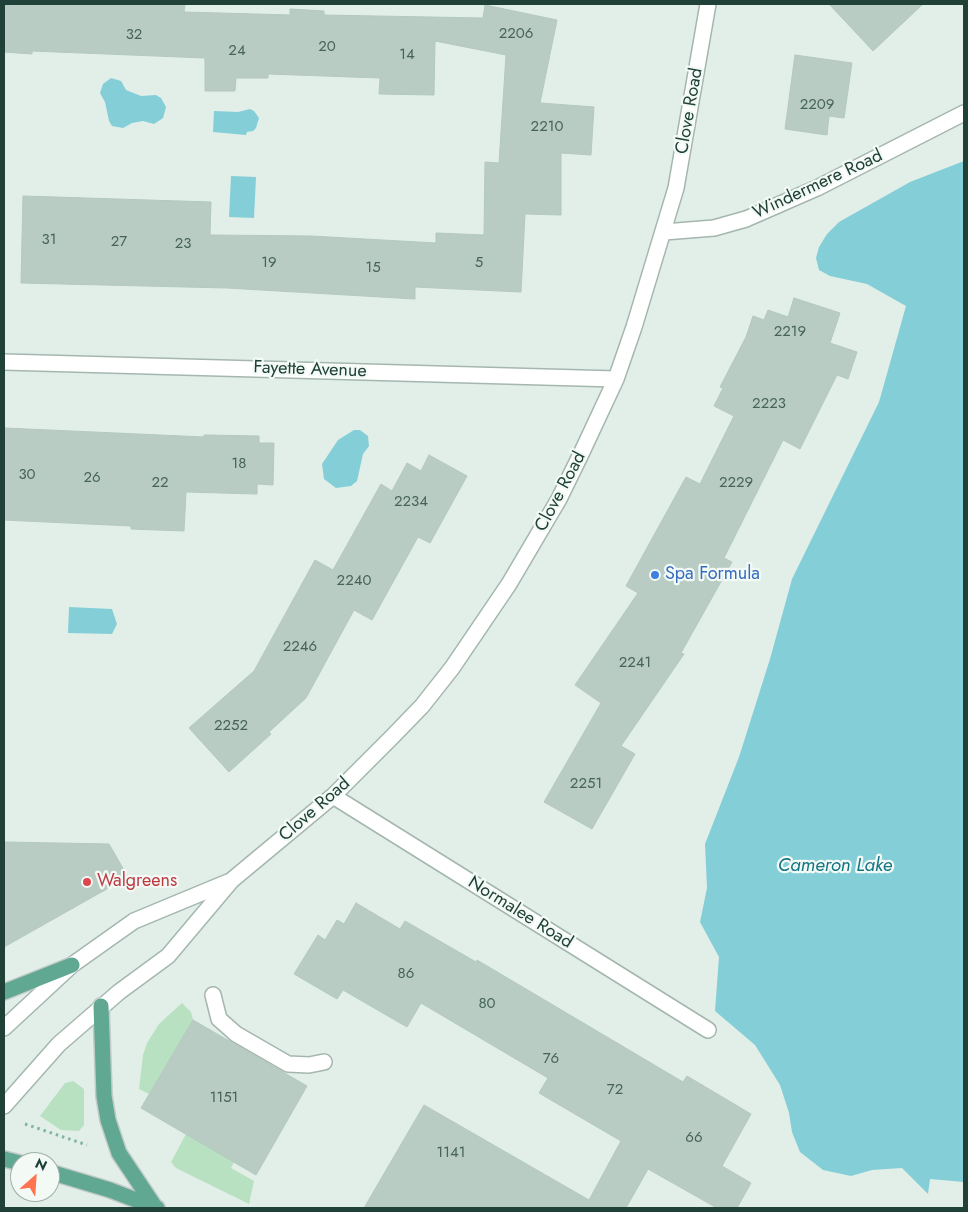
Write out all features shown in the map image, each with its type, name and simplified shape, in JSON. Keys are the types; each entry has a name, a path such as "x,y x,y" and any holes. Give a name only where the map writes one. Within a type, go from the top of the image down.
{"main road":[{"path":"4,992 72,965"},
{"path":"102,1006 103,1078 108,1120 119,1154 156,1208"},
{"path":"60,1175 156,1208"}],"street":[{"name":"Clove Road","path":"4,1106 59,1044 102,1006 168,956 232,880 333,796 422,706 481,626 509,584 559,499 616,379 664,232 686,143 708,4"},
{"name":"Windermere Road","path":"664,232 714,228 746,219 817,188 964,113"},
{"name":"Fayette Avenue","path":"4,362 616,379"},
{"name":"Normalee Road","path":"333,796 708,1030"},
{"name":"Clove Road","path":"4,1028 36,996 72,965 134,921 232,880"},
{"path":"213,995 219,1018 236,1034 288,1064 309,1065 324,1062"}],"path":[{"path":"24,1124 90,1146"}],"green space":[{"path":"182,1003 191,1012 193,1020 149,1094 139,1089 143,1055 147,1043 159,1024"},
{"path":"73,1081 84,1089 84,1125 79,1131 61,1130 40,1116 65,1083"},
{"path":"186,1134 234,1162 231,1168 254,1181 249,1204 176,1168 171,1162"}],"water":[{"path":"111,78 121,81 126,90 141,96 156,95 161,98 166,107 163,118 154,124 143,121 132,123 123,128 112,126 105,102 100,93 103,84"},
{"path":"250,109 259,118 253,131 247,132 246,135 213,132 214,111 238,112"},
{"name":"Cameron Lake","path":"964,161 964,1182 930,1179 928,1194 902,1168 872,1170 851,1176 823,1170 800,1152 792,1132 789,1113 780,1085 755,1045 715,1011 719,957 700,922 707,888 705,844 739,757 770,659 792,579 879,402 906,306 867,284 830,276 819,270 816,258 819,247 827,234 839,222 910,182"},
{"path":"231,176 256,177 254,218 229,217"},
{"path":"354,430 360,430 368,436 369,446 363,454 357,481 351,486 336,488 324,479 322,464 338,440"},
{"path":"69,607 112,609 117,624 112,634 68,633"}],"building":[{"path":"4,4 185,4 184,12 290,15 290,9 324,11 324,15 483,18 485,5 557,20 540,103 594,107 591,155 561,153 561,215 525,214 521,292 415,287 415,299 227,288 21,283 23,196 211,202 210,235 311,236 436,243 436,233 484,235 485,162 499,163 506,55 435,41 434,95 379,94 380,78 268,74 268,78 236,78 235,91 205,91 205,58 32,51 32,54 4,52"},
{"path":"829,4 923,4 873,51"},
{"path":"795,55 852,63 844,118 829,116 827,135 785,129"},
{"path":"794,298 840,313 830,343 857,352 848,379 837,375 800,449 783,440 724,558 732,562 681,653 684,654 621,746 635,754 592,829 544,802 601,703 575,685 638,593 626,586 686,477 700,484 734,416 714,406 723,388 720,387 746,337 753,316 764,320 768,310 788,317"},
{"path":"4,428 204,437 204,435 259,436 259,443 274,443 273,485 257,484 257,494 186,492 184,531 131,529 131,526 4,520"},
{"path":"429,455 467,476 430,543 418,537 372,620 354,610 306,698 269,732 271,734 229,772 189,728 254,671 315,560 333,570 381,484 392,491 407,463 421,471"},
{"path":"4,842 109,844 128,877 4,947"},
{"path":"356,903 400,929 405,921 476,962 477,960 683,1082 687,1076 751,1114 722,1166 751,1183 737,1208 717,1208 648,1169 626,1208 364,1208 424,1105 589,1200 621,1141 539,1093 548,1078 421,1003 407,1027 343,990 337,999 294,974 318,935 325,940 337,920 344,924"},
{"path":"193,1020 307,1086 256,1175 141,1108"}],"place":[{"name":"Spa Formula","path":"655,575"},
{"name":"Walgreens","path":"87,882"}]}
